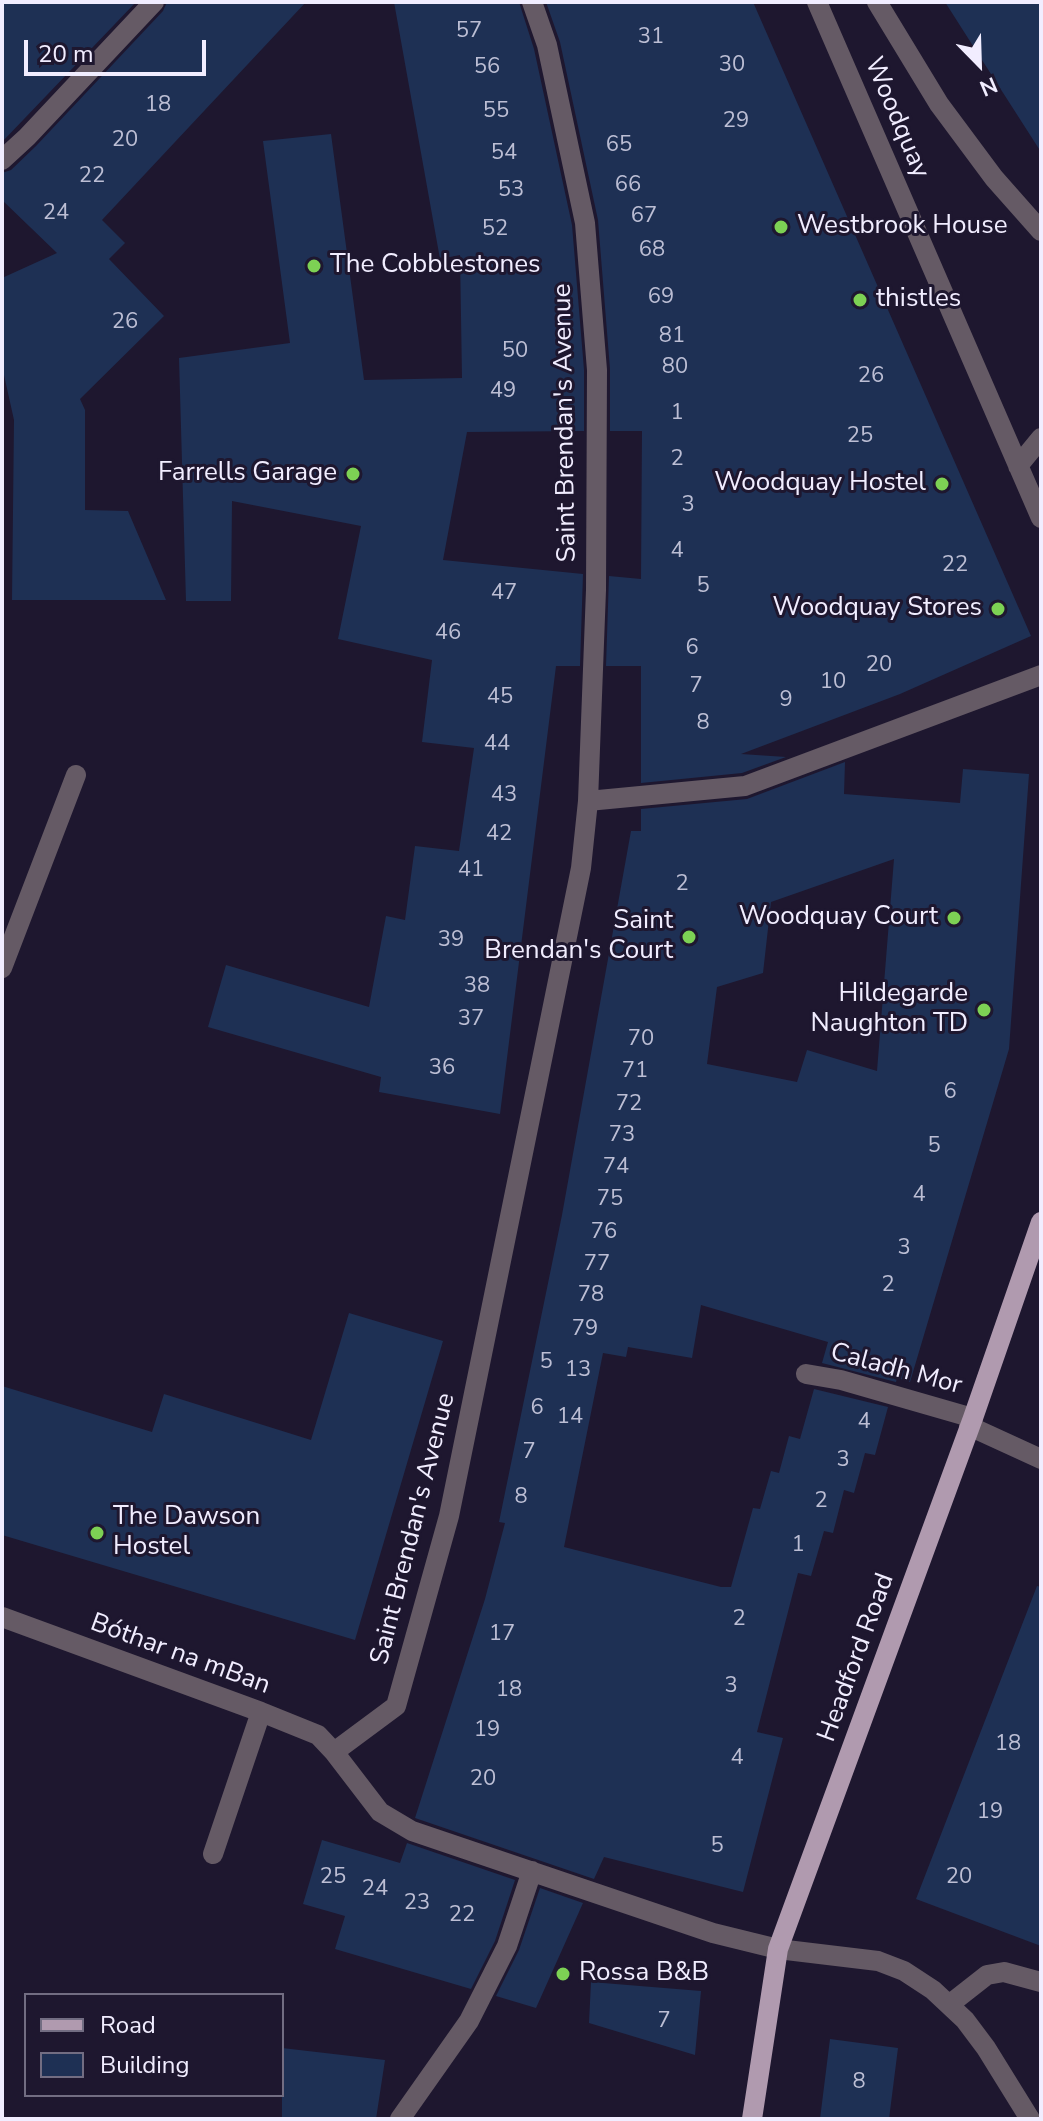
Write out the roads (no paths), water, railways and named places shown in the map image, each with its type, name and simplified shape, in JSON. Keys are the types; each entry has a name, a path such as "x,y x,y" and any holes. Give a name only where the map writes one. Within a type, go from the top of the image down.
{"main road":[{"name":"Headford Road","path":"752,2119 778,1949 1041,1222"}],"street":[{"path":"2,160 154,2"},
{"name":"Saint Brendan's Avenue","path":"334,1752 396,1706 449,1516 581,868 588,801 596,590 596,355 585,223 547,45 532,2"},
{"name":"Woodquay","path":"817,2 1041,518"},
{"name":"Woodquay","path":"877,2 939,104 994,178 1041,231"},
{"path":"1018,466 1041,438"},
{"path":"588,801 745,786 1041,675"},
{"path":"2,968 76,775"},
{"name":"Caladh Mor","path":"806,1374 841,1380 971,1422 1041,1459"},
{"name":"Bóthar na mBan","path":"2,1617 318,1735 334,1752"},
{"path":"213,1854 261,1712"},
{"path":"334,1752 380,1812 412,1831 713,1933 778,1949 878,1961 904,1971 950,2004 986,2048 1030,2119"},
{"path":"400,2119 469,2021 507,1946 532,1871"},
{"path":"950,2004 987,1975 1004,1972 1041,1982"}],"place":[{"name":"Westbrook House","path":"781,227"},
{"name":"The Cobblestones","path":"314,266"},
{"name":"thistles","path":"860,300"},
{"name":"Farrells Garage","path":"353,474"},
{"name":"Woodquay Hostel","path":"942,484"},
{"name":"Woodquay Stores","path":"998,609"},
{"name":"Woodquay Court","path":"954,918"},
{"name":"Saint Brendan's Court","path":"689,937"},
{"name":"Hildegarde Naughton TD","path":"984,1010"},
{"name":"The Dawson Hostel","path":"97,1533"},
{"name":"Rossa B&B","path":"563,1974"}]}
